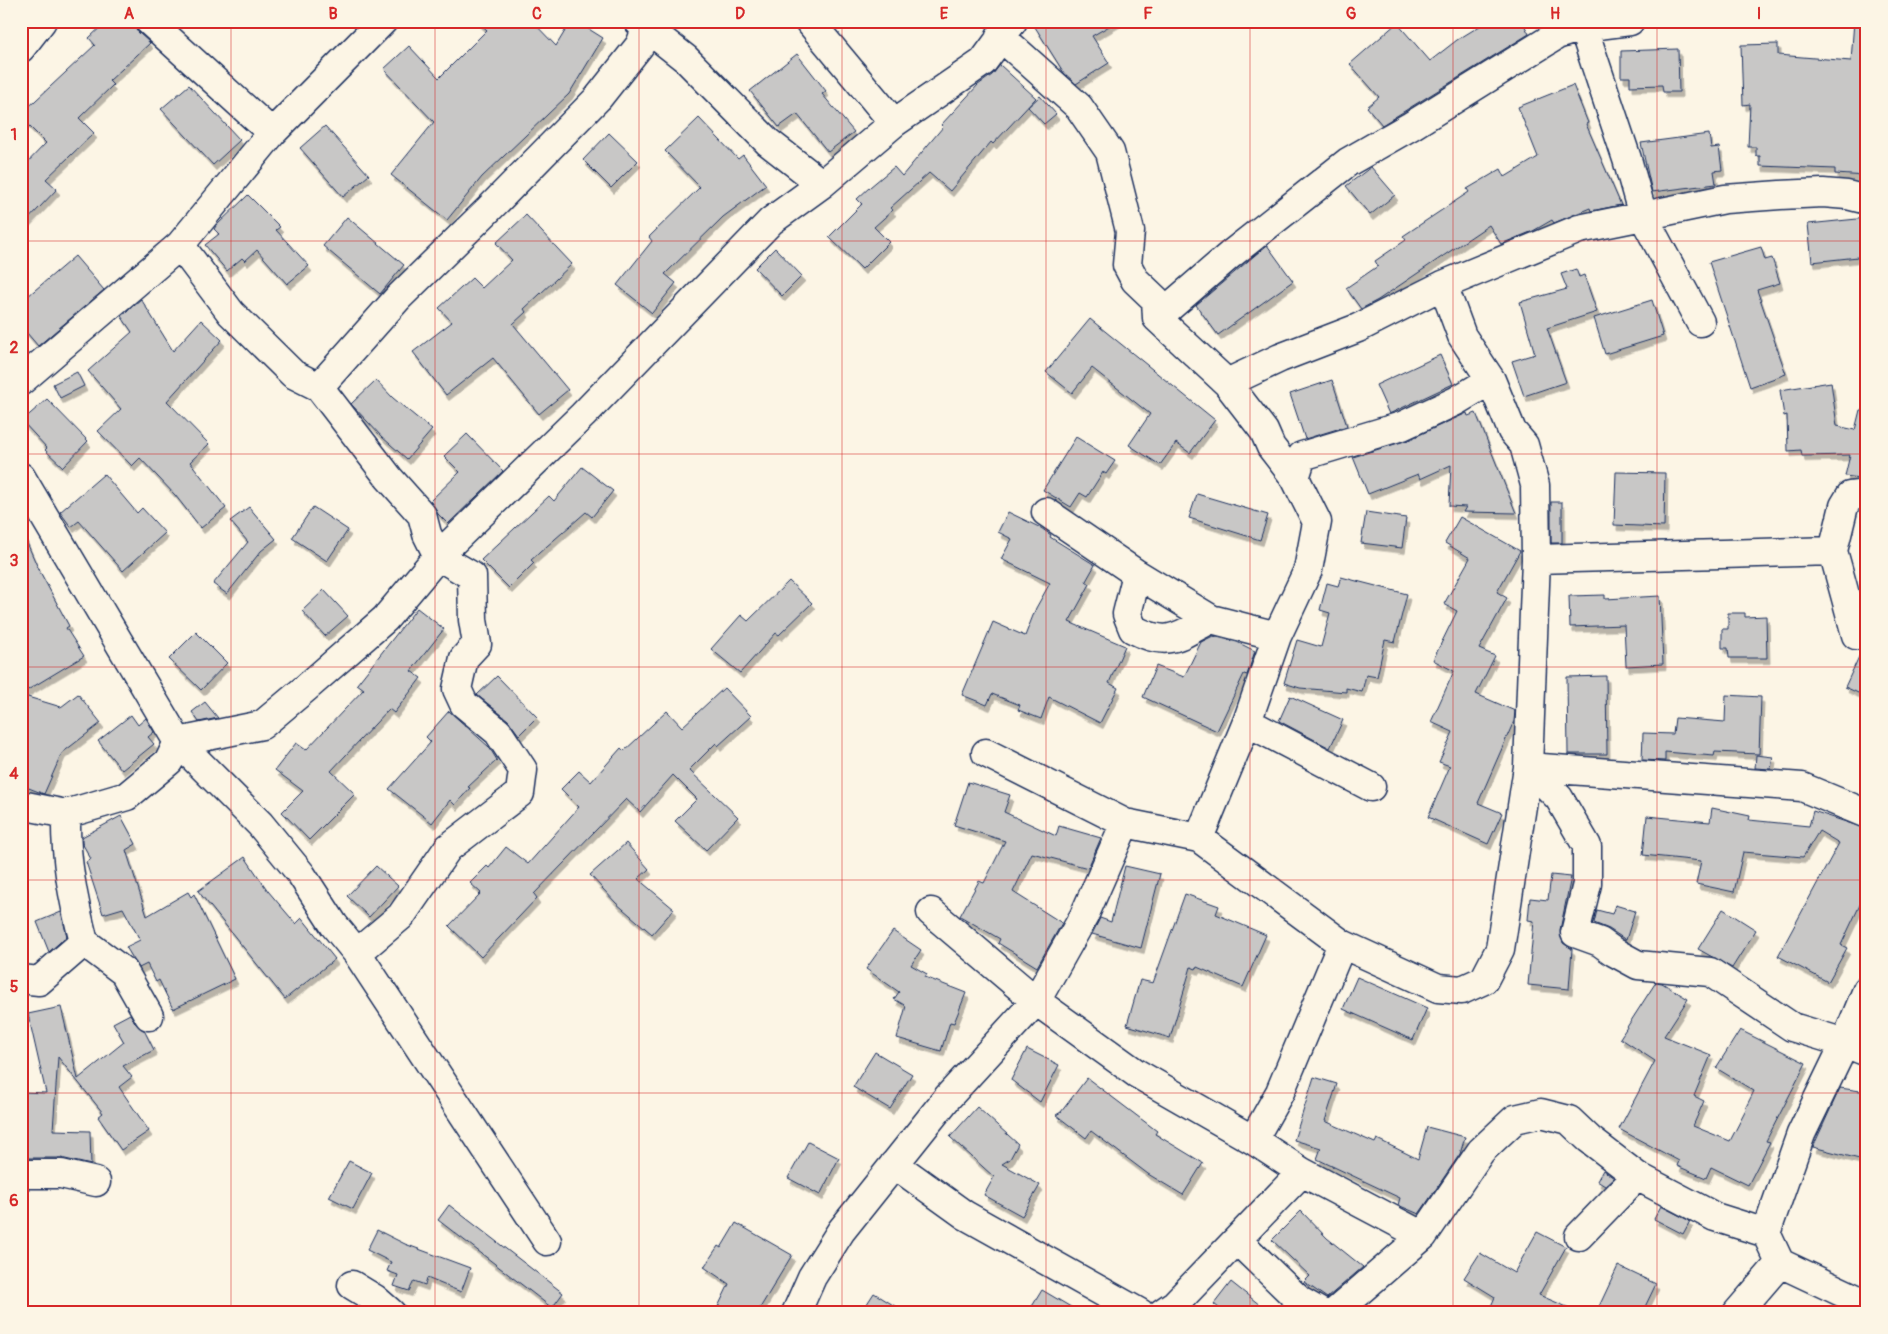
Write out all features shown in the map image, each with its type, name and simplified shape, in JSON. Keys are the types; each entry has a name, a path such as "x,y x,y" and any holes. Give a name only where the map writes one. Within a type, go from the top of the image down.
{"street":[{"path":"21,48 42,21"},
{"path":"149,21 272,133"},
{"path":"21,381 180,245 272,133 383,21"},
{"path":"810,21 894,123"},
{"path":"1157,318 1230,255 1348,162 1411,126 1557,35 1582,24 1630,21"},
{"path":"642,24 686,58 768,142 822,184"},
{"path":"319,387 398,298 598,98 640,45 642,24"},
{"path":"1582,24 1627,158 1642,216 1700,322"},
{"path":"178,742 262,725 385,620 438,556 583,415 771,221 822,184 894,123 983,62 1007,29 1079,108 1110,152 1130,231 1127,265 1135,280 1156,300 1157,318 1227,383 1264,431 1271,447 1295,478 1317,522 1308,570 1277,636 1247,722 1198,838"},
{"path":"1227,383 1280,358 1358,328 1443,286 1579,229 1725,199 1823,193 1847,195 1867,200"},
{"path":"180,245 231,313 293,374 319,387 389,478 422,515 427,534 438,556 472,576 473,620 477,644 464,658 457,689 464,704 498,732 523,770 520,793 448,848 401,916 358,953"},
{"path":"986,753 1125,823 1198,838 1342,944 1438,988 1462,990 1484,980 1500,950 1528,767 1536,560 1535,485 1524,445 1512,431 1491,380 1462,336 1443,286"},
{"path":"1295,478 1302,456 1402,426 1456,401 1491,380"},
{"path":"21,477 178,742 260,824 301,874 334,925 358,953 547,1241"},
{"path":"1856,635 1834,552 1844,506 1850,496 1867,494"},
{"path":"1046,512 1137,574 1211,619 1277,636"},
{"path":"1536,560 1834,552"},
{"path":"1137,574 1126,614 1132,630 1151,639 1172,639 1211,619"},
{"path":"1247,722 1371,787"},
{"path":"21,805 66,814 127,796 169,761 178,742"},
{"path":"1528,767 1802,787 1867,814"},
{"path":"1528,767 1559,798 1587,846 1587,884 1575,933 1600,942 1638,965 1710,972 1792,1027 1856,1047"},
{"path":"66,814 65,849 72,895 84,942 124,972 149,1016"},
{"path":"796,1313 812,1277 841,1231 948,1097 1036,1001 1084,916 1125,823"},
{"path":"931,912 1036,1001 1136,1072 1253,1140 1302,1172 1423,1236"},
{"path":"21,979 39,981 84,942"},
{"path":"1253,1140 1280,1092 1342,944"},
{"path":"1867,990 1856,1047 1801,1134 1766,1233 1780,1263 1867,1304"},
{"path":"1334,1313 1423,1236 1481,1151 1515,1118 1541,1113 1569,1120 1589,1139 1637,1176 1715,1217 1766,1233"},
{"path":"894,1164 965,1215 1140,1313"},
{"path":"1162,1313 1175,1304 1302,1172"},
{"path":"21,1174 61,1174 96,1182"},
{"path":"1579,1236 1637,1176"},
{"path":"1237,1240 1300,1301 1321,1313"},
{"path":"1737,1313 1780,1263"},
{"path":"352,1285 375,1299 390,1313"}],"building":[{"path":"107,21 134,21 138,32 150,43 109,81 113,85 79,118 94,133 46,179 57,189 21,227 21,169 46,143 21,118 21,114 95,45 89,38"},
{"path":"477,21 532,21 556,46 571,21 576,21 603,38 569,94 482,177 447,220 391,175 434,122 384,69 409,46 439,78 487,30"},
{"path":"1044,21 1118,21 1092,36 1109,63 1076,84 1064,73 1035,27"},
{"path":"1488,21 1522,21 1529,34 1382,125 1367,107 1379,97 1350,64 1397,23 1430,61 1457,40"},
{"path":"1854,21 1867,21 1867,176 1835,174 1835,169 1760,166 1760,156 1756,156 1756,147 1748,147 1750,104 1743,105 1741,45 1778,44 1778,55 1851,61"},
{"path":"1678,49 1679,92 1663,92 1662,85 1630,86 1630,77 1621,77 1621,51"},
{"path":"797,54 826,91 822,94 854,132 828,152 797,114 779,127 750,91"},
{"path":"1000,65 1036,98 993,144 991,142 950,191 929,173 890,208 893,210 874,227 889,242 862,269 829,237 862,204 857,199 870,187 894,167 902,176 943,127 941,125 978,85 992,75"},
{"path":"189,85 240,140 213,165 161,109"},
{"path":"1573,85 1588,123 1586,124 1621,205 1591,211 1590,208 1554,223 1552,220 1533,231 1501,244 1489,225 1378,300 1361,309 1346,288 1378,266 1375,261 1406,240 1403,236 1469,192 1467,189 1501,169 1505,177 1538,157 1518,107"},
{"path":"1040,96 1056,114 1044,124 1028,107"},
{"path":"699,118 738,159 743,155 766,185 723,217 665,274 676,283 652,313 617,285 652,241 649,237 700,187 665,151"},
{"path":"325,126 369,175 343,197 300,148"},
{"path":"609,133 638,161 611,188 583,160"},
{"path":"1709,134 1711,148 1719,147 1722,170 1714,171 1716,184 1652,192 1641,143"},
{"path":"1371,167 1395,195 1370,215 1346,186"},
{"path":"248,195 280,227 276,230 309,266 287,284 257,250 245,261 242,258 227,271 205,245 219,234 214,229 216,226"},
{"path":"526,215 572,264 524,309 526,312 513,324 568,390 539,414 493,358 446,395 413,352 452,322 439,308 472,278 482,288 512,260 496,243"},
{"path":"347,217 404,265 380,294 323,246"},
{"path":"1867,218 1867,256 1812,262 1808,224"},
{"path":"1267,245 1293,281 1218,335 1196,305"},
{"path":"1761,247 1765,260 1772,258 1780,283 1757,290 1786,374 1750,387 1709,262"},
{"path":"775,248 802,276 782,296 755,268"},
{"path":"75,256 104,290 38,346 21,326 21,302"},
{"path":"1576,269 1579,277 1584,275 1597,312 1547,328 1566,382 1524,396 1512,361 1535,354 1520,302 1567,289 1561,274"},
{"path":"141,299 173,351 201,320 222,340 167,401 209,444 190,462 226,508 201,528 175,495 140,458 132,466 98,431 121,409 88,371 132,332 121,316"},
{"path":"1652,300 1663,336 1605,354 1594,318"},
{"path":"1090,319 1215,420 1190,453 1176,443 1160,465 1129,445 1150,414 1092,368 1072,393 1046,372"},
{"path":"1440,355 1453,384 1389,414 1376,385"},
{"path":"77,372 84,386 60,398 53,384"},
{"path":"376,380 393,398 432,430 407,459 382,437 351,404"},
{"path":"1332,380 1347,426 1305,439 1290,394"},
{"path":"1831,382 1837,426 1855,430 1860,410 1867,411 1867,479 1845,476 1850,455 1802,456 1801,450 1788,451 1787,415 1784,416 1780,390"},
{"path":"47,399 88,441 63,467 45,450 47,448 22,421"},
{"path":"1467,413 1468,416 1476,413 1516,513 1463,512 1466,507 1449,506 1451,465 1420,479 1418,474 1368,494 1353,457 1408,440"},
{"path":"467,434 503,471 448,524 438,514 430,501 460,472 444,456"},
{"path":"1076,437 1115,461 1106,474 1103,472 1087,497 1080,493 1071,507 1043,490"},
{"path":"582,467 613,491 592,517 586,512 531,560 534,563 509,588 481,560 549,496 554,501"},
{"path":"1616,472 1665,473 1664,527 1614,525"},
{"path":"104,474 137,513 142,508 165,533 123,571 79,521 71,527 60,512"},
{"path":"1197,494 1268,515 1260,540 1189,518"},
{"path":"1551,502 1562,502 1562,543 1551,543"},
{"path":"249,507 276,539 261,551 227,594 213,584 248,542 230,521"},
{"path":"313,507 348,530 327,561 292,538"},
{"path":"1008,512 1041,528 1051,535 1050,537 1095,565 1086,581 1090,584 1069,622 1125,646 1109,683 1118,688 1100,723 1049,697 1041,719 1018,710 1020,705 992,694 987,705 962,695 993,622 1025,636 1036,608 1050,583 1001,559 1012,539 998,532"},
{"path":"1366,512 1406,518 1402,548 1361,543"},
{"path":"1460,517 1520,551 1497,592 1507,598 1479,649 1495,656 1476,694 1515,711 1514,721 1478,803 1502,813 1488,844 1428,817 1450,766 1439,762 1453,732 1431,722 1454,671 1433,660 1457,611 1444,604 1470,558 1445,543"},
{"path":"21,529 38,568 69,626 66,628 84,656 21,694"},
{"path":"1341,577 1407,594 1395,642 1385,640 1377,677 1366,675 1362,692 1346,688 1346,692 1300,688 1284,683 1297,640 1321,647 1330,613 1320,610 1327,583 1338,586"},
{"path":"789,581 812,603 779,635 776,633 740,673 711,649 741,615 748,621"},
{"path":"324,590 348,616 325,636 302,611"},
{"path":"1605,595 1605,599 1660,596 1663,664 1626,666 1624,625 1570,627 1569,596"},
{"path":"417,608 444,629 411,671 421,678 394,713 389,709 331,771 355,794 309,840 282,812 303,791 275,770 296,743 306,750 364,689 357,684"},
{"path":"1728,613 1745,613 1745,617 1766,616 1767,658 1729,658 1728,648 1722,648 1722,629 1728,629"},
{"path":"196,632 227,663 201,690 169,659"},
{"path":"1213,636 1237,642 1255,651 1247,675 1244,674 1217,731 1143,697 1156,666 1184,677 1201,642"},
{"path":"1867,646 1867,697 1845,687 1863,648"},
{"path":"497,676 537,717 519,735 508,720 477,695"},
{"path":"1606,676 1607,754 1568,754 1567,677"},
{"path":"724,688 751,716 718,746 716,743 689,770 738,817 706,850 675,821 697,799 673,775 640,812 626,799 534,894 537,898 481,957 449,926 481,893 470,883 487,866 489,868 506,847 528,864 579,807 561,789 579,771 591,782 621,748 624,751 667,711 682,727"},
{"path":"78,694 101,723 62,753 44,794 21,785 21,695 61,707"},
{"path":"1726,695 1761,697 1759,754 1715,752 1714,756 1665,752 1665,761 1642,760 1643,733 1673,734 1675,718 1725,722"},
{"path":"1290,696 1343,720 1330,748 1279,721"},
{"path":"205,702 218,718 199,722 192,712"},
{"path":"449,711 489,747 497,760 468,787 470,788 455,805 450,800 432,823 389,789 431,742 426,737"},
{"path":"131,715 138,725 146,718 154,732 148,737 154,744 122,770 98,741"},
{"path":"1756,755 1773,757 1771,769 1755,768"},
{"path":"968,782 1010,795 1004,812 1056,836 1059,826 1101,838 1088,868 1032,853 1013,892 1062,923 1037,967 998,943 1000,939 960,916 979,881 984,883 1005,841 954,825"},
{"path":"1712,808 1750,816 1749,820 1809,826 1813,811 1867,829 1867,890 1841,945 1847,948 1828,982 1778,956 1839,843 1819,831 1803,857 1743,852 1734,892 1696,884 1701,861 1643,855 1647,816 1710,822"},
{"path":"121,816 136,844 126,850 147,916 188,892 191,897 194,894 235,979 173,1009 159,980 156,982 147,964 139,968 126,947 140,940 123,908 103,914 86,862 91,859 82,843 82,837"},
{"path":"626,843 649,869 638,879 674,909 652,934 616,903 590,875"},
{"path":"245,857 268,891 296,924 302,918 335,959 285,999 198,891"},
{"path":"376,866 398,886 369,917 347,896"},
{"path":"1125,866 1160,874 1141,948 1092,934 1100,918 1111,922"},
{"path":"1551,875 1571,877 1560,930 1563,943 1572,949 1569,989 1528,985 1534,921 1528,920 1530,898 1548,900"},
{"path":"1185,894 1219,906 1216,914 1266,935 1243,987 1197,967 1196,969 1191,967 1170,1038 1127,1025 1140,980 1153,983"},
{"path":"1615,905 1635,911 1626,940 1609,929 1594,923 1597,910 1612,914"},
{"path":"1723,909 1756,930 1732,968 1698,949"},
{"path":"61,912 67,936 49,952 37,922"},
{"path":"893,931 921,950 911,965 927,974 925,977 966,993 954,1023 950,1022 941,1051 897,1038 906,1006 894,999 899,992 866,969"},
{"path":"1357,977 1427,1008 1413,1040 1343,1009"},
{"path":"1656,982 1662,983 1688,999 1664,1036 1711,1055 1694,1096 1704,1101 1693,1126 1730,1141 1746,1110 1754,1091 1716,1068 1740,1030 1806,1063 1766,1141 1770,1142 1748,1185 1711,1167 1706,1178 1677,1166 1679,1161 1619,1129 1655,1061 1620,1038"},
{"path":"61,1007 78,1079 124,1042 113,1023 130,1014 136,1024 144,1030 154,1050 123,1066 132,1077 119,1087 149,1131 121,1150 98,1117 103,1113 58,1057 53,1130 90,1131 91,1165 61,1158 21,1158 21,1092 46,1093 28,1014"},
{"path":"1027,1049 1059,1065 1040,1102 1011,1080"},
{"path":"875,1052 912,1074 890,1109 853,1087"},
{"path":"1314,1077 1337,1084 1325,1121 1375,1143 1377,1139 1418,1159 1427,1127 1465,1137 1460,1154 1419,1214 1398,1205 1400,1198 1317,1159 1321,1148 1294,1140"},
{"path":"1087,1078 1157,1131 1155,1134 1203,1163 1183,1195 1148,1174 1091,1131 1086,1138 1056,1115 1061,1112"},
{"path":"1840,1088 1867,1092 1867,1161 1813,1147"},
{"path":"977,1107 1018,1144 1010,1159 1002,1164 1040,1185 1022,1216 984,1195 994,1177 950,1137"},
{"path":"808,1142 839,1158 820,1195 788,1178"},
{"path":"349,1161 372,1173 353,1209 329,1197"},
{"path":"1603,1170 1614,1178 1605,1186 1597,1181"},
{"path":"449,1205 563,1293 552,1308 438,1220"},
{"path":"1661,1206 1690,1221 1683,1234 1654,1219"},
{"path":"1301,1211 1327,1238 1363,1267 1327,1298 1304,1282 1310,1276 1272,1240"},
{"path":"736,1223 792,1255 757,1313 715,1313 729,1284 704,1267 718,1246 721,1248"},
{"path":"377,1230 405,1244 470,1268 461,1292 427,1278 425,1285 414,1281 409,1291 394,1286 398,1275 387,1271 391,1262 367,1250"},
{"path":"1537,1232 1566,1247 1539,1295 1581,1313 1488,1313 1495,1297 1464,1278 1480,1253 1514,1273"},
{"path":"1618,1266 1656,1284 1642,1313 1596,1313"},
{"path":"1231,1282 1270,1313 1225,1313 1214,1304"},
{"path":"1042,1290 1081,1313 1028,1313"},
{"path":"874,1293 906,1313 861,1313"}]}
